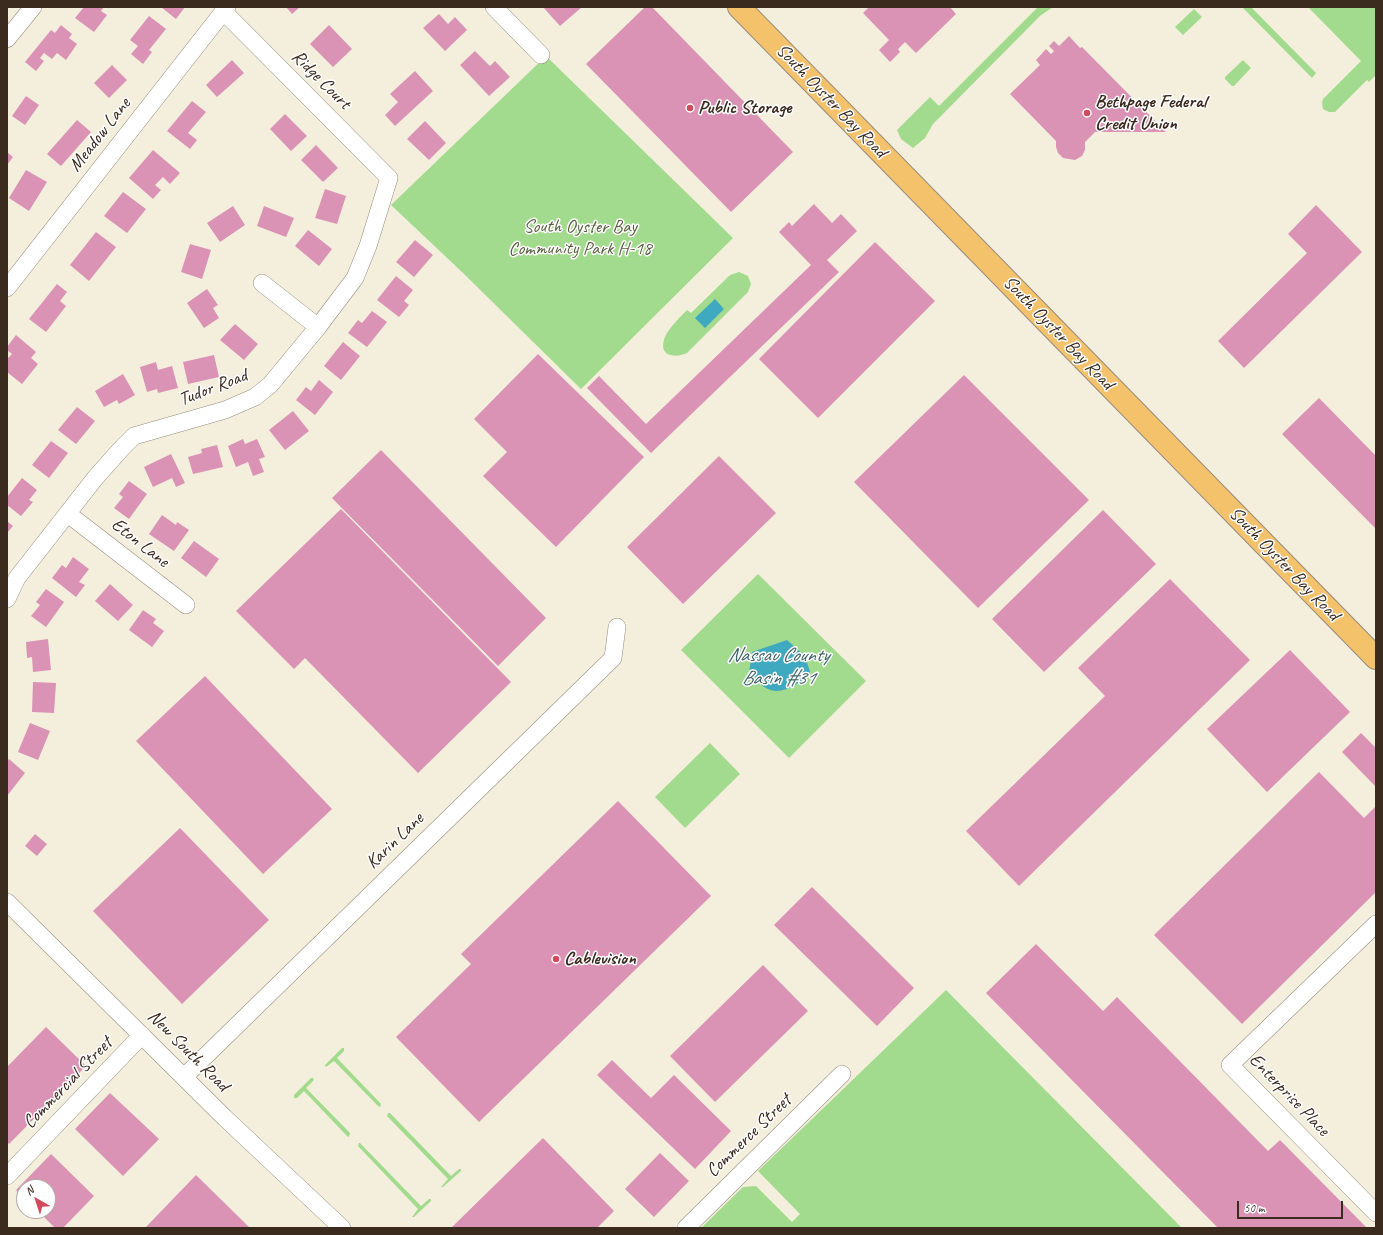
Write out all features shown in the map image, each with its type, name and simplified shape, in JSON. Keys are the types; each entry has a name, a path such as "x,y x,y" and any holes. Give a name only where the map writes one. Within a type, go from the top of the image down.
{"main road":[{"name":"South Oyster Bay Road","path":"739,7 1376,658"}],"street":[{"path":"7,39 33,7"},
{"path":"494,7 541,55"},
{"name":"Ridge Court","path":"225,9 389,178"},
{"name":"Meadow Lane","path":"7,288 225,9"},
{"name":"Tudor Road","path":"7,599 17,578 96,477 134,436 225,410 255,397 270,385 318,327 355,278 368,246 389,178"},
{"path":"262,283 318,327"},
{"name":"Eton Lane","path":"68,514 186,605"},
{"name":"Karin Lane","path":"184,1077 613,658 617,627"},
{"name":"New South Road","path":"7,902 184,1077 342,1228"},
{"name":"Enterprise Place","path":"1376,924 1230,1065 1376,1213"},
{"name":"Commercial Street","path":"7,1176 142,1035"},
{"name":"Commerce Street","path":"686,1228 842,1074"}],"green space":[{"path":"1038,7 1053,7 1040,16 933,124 925,138 913,148 901,139 897,130 930,97 939,106"},
{"path":"1242,7 1251,7 1316,73 1312,78"},
{"path":"1308,7 1376,7 1376,75 1369,82 1367,80 1335,112 1329,112 1323,109 1323,99 1361,61"},
{"path":"1194,9 1202,17 1183,35 1175,27"},
{"name":"South Oyster Bay Community Park H-18","path":"546,56 733,238 581,389 463,273 391,205"},
{"path":"1243,60 1251,68 1234,86 1232,86 1225,79 1225,77"},
{"path":"739,272 748,276 751,284 748,292 687,353 674,356 666,353 663,346 665,336 677,320 687,310 691,313 730,275"},
{"path":"758,574 866,681 789,758 681,650"},
{"path":"710,743 740,774 685,828 655,797"},
{"path":"946,990 1182,1228 701,1228 743,1187 756,1186 792,1222 800,1214 758,1171"},
{"path":"342,1048 344,1048 344,1051 337,1058 381,1104 380,1107 334,1061 326,1067 325,1065"},
{"path":"311,1078 314,1080 306,1088 350,1133 349,1137 304,1091 297,1098 294,1098 294,1095"},
{"path":"388,1113 390,1113 451,1176 459,1169 461,1169 461,1171 443,1187 441,1187 448,1179 387,1116"},
{"path":"359,1143 421,1206 429,1199 431,1199 431,1201 414,1217 412,1217 418,1209 358,1146"}],"water":[{"path":"715,299 724,309 705,328 695,318"},
{"name":"Nassau County Basin #31","path":"787,640 805,656 810,672 790,688 778,691 766,688 749,673 752,652"}],"building":[{"path":"84,7 104,7 101,11 107,15 94,32 75,18"},
{"path":"161,7 185,7 176,19"},
{"path":"286,7 300,7 292,14"},
{"path":"543,7 582,7 560,26"},
{"name":"Public Storage","path":"645,7 652,7 793,152 731,212 586,64"},
{"path":"869,7 950,7 956,14 916,53 905,42 898,49 900,52 890,62 879,50 889,40 863,13"},
{"path":"439,14 448,24 455,17 467,30 445,51 423,28"},
{"path":"149,16 166,29 149,50 152,52 143,64 131,54 138,46 130,40"},
{"path":"61,25 72,34 69,38 77,44 66,60 57,53 52,59 44,53 40,58 44,61 36,71 25,62 51,30 55,33"},
{"path":"329,25 352,49 333,67 310,44"},
{"name":"Bethpage Federal Credit Union","path":"1069,36 1080,48 1082,47 1166,132 1095,132 1085,142 1085,150 1082,156 1075,160 1063,158 1058,153 1056,141 1010,94 1040,65 1036,60 1046,49 1051,54 1054,51 1049,46 1054,41 1059,46"},
{"path":"475,51 490,66 495,61 510,77 489,96 460,65"},
{"path":"232,60 244,73 217,97 206,85"},
{"path":"112,65 127,80 109,98 94,83"},
{"path":"415,71 433,91 395,126 385,115 398,102 390,94"},
{"path":"26,96 39,105 25,125 12,116"},
{"path":"192,101 206,112 188,133 197,140 190,149 167,131"},
{"path":"285,114 307,136 291,151 270,129"},
{"path":"77,120 91,132 61,166 47,154"},
{"path":"425,121 446,143 429,160 407,139"},
{"path":"316,145 338,168 323,182 301,160"},
{"path":"153,150 180,173 170,184 163,177 155,185 161,190 153,199 129,178"},
{"path":"7,152 13,157 7,165"},
{"path":"26,170 47,182 29,211 9,198"},
{"path":"325,189 346,196 337,224 315,218"},
{"path":"123,192 146,209 127,233 104,216"},
{"path":"814,204 832,223 841,214 857,231 827,260 839,272 651,453 587,388 599,376 646,424 811,265 779,232 789,222 792,226"},
{"path":"1316,205 1362,252 1244,368 1218,341 1307,253 1288,234"},
{"path":"233,206 245,225 220,242 207,223"},
{"path":"264,206 294,218 286,237 257,226"},
{"path":"308,230 332,249 319,266 295,246"},
{"path":"96,232 116,247 89,281 70,265"},
{"path":"415,240 433,255 414,277 396,262"},
{"path":"875,242 935,301 818,418 759,359"},
{"path":"190,244 211,250 202,279 181,272"},
{"path":"396,276 413,290 404,301 409,305 399,317 377,300"},
{"path":"57,284 67,292 60,301 66,306 46,332 29,319"},
{"path":"207,289 218,305 213,308 219,318 204,328 187,303"},
{"path":"372,311 387,322 367,347 348,333 358,320 362,323"},
{"path":"235,324 258,344 244,360 220,340"},
{"path":"16,335 36,352 31,358 38,364 22,384 7,372 7,359 12,354 7,350 7,347"},
{"path":"343,342 360,356 341,380 324,366"},
{"path":"538,354 644,457 556,547 483,476 507,452 474,419"},
{"path":"214,355 219,377 188,384 183,362"},
{"path":"156,362 158,370 172,366 178,388 158,393 157,389 147,392 140,367"},
{"path":"123,374 135,395 119,404 117,400 104,407 95,391"},
{"path":"964,375 1089,500 978,608 854,482"},
{"path":"319,380 333,392 315,415 296,400 306,387 311,391"},
{"path":"1319,398 1376,456 1376,529 1282,434"},
{"path":"77,407 95,421 76,444 58,430"},
{"path":"293,411 309,431 285,450 269,430"},
{"path":"243,439 245,444 257,439 265,457 259,459 264,472 253,476 248,462 236,467 228,446"},
{"path":"51,441 68,453 49,478 32,465"},
{"path":"217,445 223,467 193,474 188,457 202,453 201,449"},
{"path":"381,450 546,618 498,666 332,498"},
{"path":"171,454 185,483 176,487 172,478 153,487 144,467"},
{"path":"719,456 776,513 683,604 627,547"},
{"path":"22,478 37,490 29,500 33,502 21,516 7,505 7,497"},
{"path":"129,481 147,494 129,519 114,508 123,497 119,494"},
{"path":"341,509 511,682 418,773 305,658 294,669 236,611"},
{"path":"1103,510 1156,564 1044,672 992,619"},
{"path":"162,515 176,525 177,522 189,530 174,551 149,534"},
{"path":"7,521 13,526 7,533"},
{"path":"194,541 219,559 206,577 181,558"},
{"path":"73,557 89,569 79,582 85,585 76,597 52,578 62,565 66,568"},
{"path":"1170,579 1250,660 1019,886 966,831 1105,696 1078,668"},
{"path":"110,584 133,605 118,621 95,601"},
{"path":"46,589 64,602 46,627 31,616 40,605 36,602"},
{"path":"143,610 156,619 153,623 164,631 152,647 129,630"},
{"path":"48,639 51,670 33,672 32,657 27,658 26,642"},
{"path":"1290,650 1350,712 1267,792 1207,729"},
{"path":"205,676 332,809 263,874 136,741"},
{"path":"33,682 56,683 54,713 32,712"},
{"path":"30,723 50,731 38,760 18,752"},
{"path":"1361,733 1376,748 1376,787 1342,752"},
{"path":"9,759 25,773 7,796 7,762"},
{"path":"1319,772 1364,818 1376,806 1376,892 1242,1024 1154,935"},
{"name":"Cablevision","path":"618,801 711,896 479,1122 396,1037 471,964 461,954"},
{"path":"180,828 269,920 182,1004 93,911"},
{"path":"35,834 47,844 37,856 25,846"},
{"path":"812,887 914,988 877,1026 774,925"},
{"path":"1036,944 1103,1011 1117,997 1268,1151 1280,1140 1367,1228 1218,1228 986,993"},
{"path":"763,965 808,1011 715,1102 670,1056"},
{"path":"46,1027 86,1066 9,1144 7,1142 7,1067"},
{"path":"612,1060 651,1098 674,1075 731,1131 695,1169 597,1075"},
{"path":"110,1093 159,1139 123,1176 75,1129"},
{"path":"543,1138 614,1211 597,1228 451,1228"},
{"path":"660,1153 689,1181 654,1217 625,1189"},
{"path":"51,1154 94,1196 63,1228 55,1228 46,1219 56,1219 56,1179 27,1179"},
{"path":"196,1175 250,1228 145,1228"}],"place":[{"name":"Public Storage","path":"690,108"},
{"name":"Bethpage Federal Credit Union","path":"1087,113"},
{"name":"Cablevision","path":"556,959"}]}
